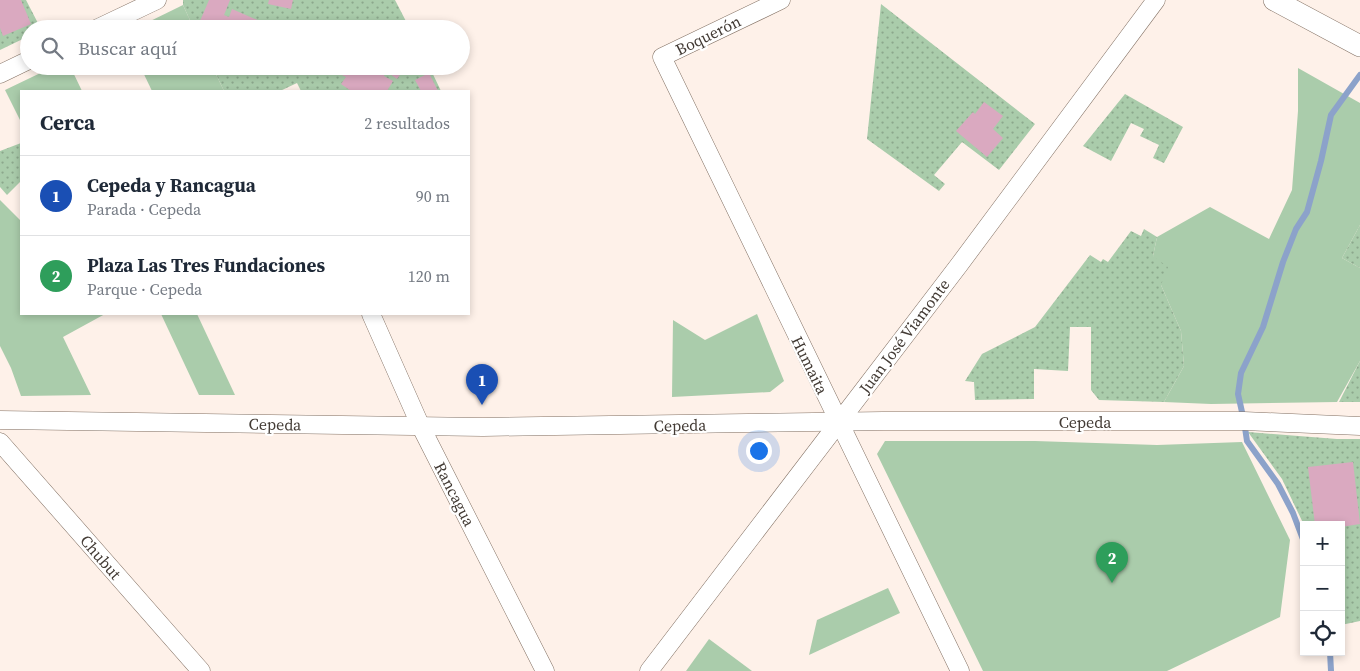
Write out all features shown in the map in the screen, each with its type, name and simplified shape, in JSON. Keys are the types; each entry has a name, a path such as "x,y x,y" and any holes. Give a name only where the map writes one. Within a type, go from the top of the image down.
{"street":[{"path":"115,20 157,0"},
{"name":"Boquerón","path":"662,57 781,0"},
{"name":"Juan José Viamonte","path":"649,671 1040,157 1156,0"},
{"path":"1274,0 1360,46"},
{"name":"Humaita","path":"662,57 960,671"},
{"path":"0,74 20,64"},
{"name":"Rancagua","path":"371,315 421,427 544,671"},
{"name":"Cepeda","path":"0,420 421,427 838,422 1244,421 1360,426"},
{"name":"Chubut","path":"0,442 201,671"}],"green space":[{"path":"0,0 26,0 36,20 20,20 20,40 0,50"},
{"path":"183,0 395,0 405,20 190,20 183,5"},
{"path":"881,4 1035,124 999,170 962,142 934,175 945,184 939,191 867,139"},
{"path":"183,5 190,20 152,20"},
{"path":"1298,68 1360,103 1360,225 1342,258 1360,268 1360,361 1337,402 1211,404 1164,402 1184,366 1181,331 1161,285 1153,256 1157,237 1210,207 1269,239 1292,190 1298,111"},
{"path":"36,75 74,75 82,90 20,90 20,120 5,90"},
{"path":"144,75 216,75 224,90 152,90"},
{"path":"216,75 433,75 441,90 300,90 297,83 282,90 224,90"},
{"path":"1125,94 1183,127 1164,163 1153,158 1159,145 1140,136 1144,129 1131,123 1111,161 1083,146"},
{"path":"20,143 20,182 7,195 0,187 0,151"},
{"path":"0,200 20,220 20,315 103,315 63,337 91,395 21,396 11,368 0,346"},
{"path":"1360,225 1360,268 1342,258"},
{"path":"1144,229 1157,237 1153,256 1168,267 1161,285 1181,331 1184,366 1164,402 1099,400 1091,390 1091,327 1070,327 1068,371 1034,369 1034,399 975,400 974,382 965,381 982,354 1035,327 1090,255 1101,262 1103,259 1108,262 1131,231 1141,236"},
{"path":"757,314 784,381 770,392 672,397 673,320 705,340"},
{"path":"161,315 197,315 235,395 199,395"},
{"path":"1360,361 1360,402 1339,402"},
{"path":"1248,432 1360,439 1360,621 1345,624 1345,521 1302,521 1282,479"},
{"path":"885,441 1035,441 1157,445 1242,442 1290,540 1280,617 1167,671 983,671 877,454"},
{"path":"888,588 900,613 809,655 817,620"},
{"path":"709,639 752,671 686,671"}],"building":[{"path":"0,0 21,0 29,20 20,20 20,29 3,36 0,28"},
{"path":"209,0 230,0 224,15 229,17 232,9 257,20 200,20"},
{"path":"269,0 293,0 291,9 268,4"},
{"path":"342,75 384,75 393,81 388,90 350,90 341,84 346,77"},
{"path":"392,75 400,75 397,79"},
{"path":"425,75 430,75 438,90 420,90 415,80"},
{"path":"984,102 1003,116 993,129 1003,138 987,157 956,131 973,112 975,114"},
{"path":"1353,462 1360,524 1345,526 1345,521 1315,521 1308,467"}],"waterway":[{"path":"1300,531 1278,484 1247,441 1238,394 1241,373 1263,327 1283,262 1296,229 1307,212 1331,115 1360,75"},
{"path":"1330,656 1331,671"}],"place":[{"name":"Cepeda y Rancagua","path":"482,405"},
{"name":"Plaza Las Tres Fundaciones","path":"1112,583"}]}
